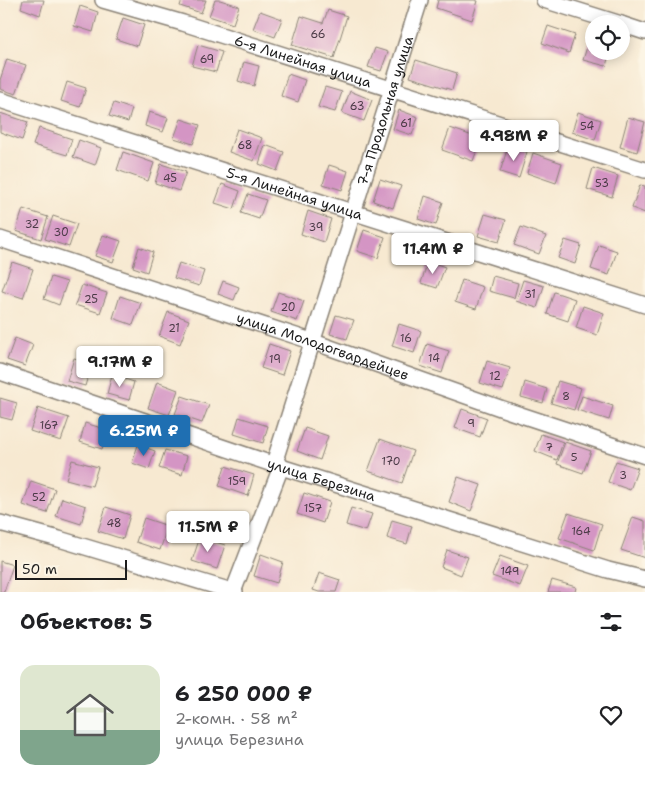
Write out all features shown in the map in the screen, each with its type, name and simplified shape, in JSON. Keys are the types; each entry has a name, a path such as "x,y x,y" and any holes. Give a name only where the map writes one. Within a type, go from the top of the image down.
{"street":[{"name":"6-я Линейная улица","path":"103,0 183,23 645,170"},
{"name":"7-я Продольная улица","path":"234,592 281,467 276,457 420,0"},
{"path":"544,0 583,5 603,15"},
{"path":"630,27 645,32"},
{"name":"5-я Линейная улица","path":"0,100 645,305"},
{"name":"улица Молодогвардейцев","path":"0,239 312,341 503,409 645,456"},
{"name":"улица Березина","path":"0,372 281,467 608,570 645,579"},
{"path":"0,523 234,592"}],"building":[{"path":"23,0 44,0 40,15 21,8"},
{"path":"182,0 206,0 201,13 180,6"},
{"path":"215,0 239,6 233,24 209,16"},
{"path":"438,0 478,1 472,20 436,8"},
{"path":"80,6 98,12 93,32 74,26"},
{"path":"328,10 347,16 334,58 292,45 301,16 323,23"},
{"path":"260,11 282,19 275,37 253,29"},
{"path":"123,18 144,25 137,46 116,39"},
{"path":"548,26 575,35 569,53 542,43"},
{"path":"198,45 222,52 216,72 192,66"},
{"path":"375,48 388,52 381,71 368,67"},
{"path":"585,53 585,60 608,60 606,66 583,60"},
{"path":"7,59 26,65 16,94 0,89 0,80"},
{"path":"416,60 457,73 452,90 410,77"},
{"path":"244,62 259,66 254,86 238,81"},
{"path":"288,74 305,80 298,102 281,96"},
{"path":"67,82 86,88 80,107 61,101"},
{"path":"325,87 342,92 335,112 318,107"},
{"path":"350,91 372,100 364,121 342,113"},
{"path":"114,103 132,109 128,122 109,116"},
{"path":"399,110 418,117 412,135 393,129"},
{"path":"149,112 168,118 163,132 145,126"},
{"path":"578,112 601,120 595,140 572,132"},
{"path":"0,113 28,122 22,140 0,132"},
{"path":"628,117 645,122 637,152 620,147"},
{"path":"181,119 200,125 193,144 174,138"},
{"path":"39,128 72,139 67,155 33,145"},
{"path":"450,128 481,139 473,161 442,150"},
{"path":"237,129 262,138 254,161 229,152"},
{"path":"79,140 101,148 95,165 73,157"},
{"path":"265,145 284,152 277,171 259,164"},
{"path":"508,147 527,152 519,178 500,172"},
{"path":"123,152 154,163 148,181 117,170"},
{"path":"533,153 562,163 556,183 527,173"},
{"path":"161,164 186,172 179,191 155,183"},
{"path":"329,165 348,171 342,190 323,184"},
{"path":"593,168 618,176 612,197 587,189"},
{"path":"380,179 401,186 393,208 373,201"},
{"path":"222,184 240,191 234,209 215,203"},
{"path":"640,185 645,186 645,213 632,208"},
{"path":"248,194 266,200 259,219 241,213"},
{"path":"425,196 443,202 436,225 418,219"},
{"path":"23,209 48,217 41,239 16,231"},
{"path":"308,211 331,219 324,242 301,234"},
{"path":"485,214 506,220 499,242 478,236"},
{"path":"53,216 77,224 69,247 45,239"},
{"path":"521,227 546,236 539,254 514,245"},
{"path":"364,230 385,237 378,258 357,251"},
{"path":"103,235 121,241 113,262 95,256"},
{"path":"565,240 581,245 575,264 558,258"},
{"path":"599,245 617,251 609,275 591,269"},
{"path":"139,247 153,252 147,272 133,267"},
{"path":"428,261 445,267 437,288 421,283"},
{"path":"12,262 33,269 23,298 2,291"},
{"path":"179,263 204,271 199,286 174,278"},
{"path":"493,276 518,283 514,298 489,291"},
{"path":"51,277 67,282 59,305 44,299"},
{"path":"462,280 483,287 476,309 455,302"},
{"path":"523,280 544,286 537,308 516,301"},
{"path":"223,281 239,287 234,300 218,294"},
{"path":"82,285 107,293 100,313 75,305"},
{"path":"278,292 304,301 297,321 271,312"},
{"path":"554,292 575,299 568,321 547,314"},
{"path":"120,296 141,303 133,325 113,318"},
{"path":"583,306 604,313 597,335 576,328"},
{"path":"168,312 189,320 180,344 159,336"},
{"path":"336,315 354,320 347,339 330,334"},
{"path":"399,324 421,331 414,353 392,346"},
{"path":"15,338 33,345 25,366 7,360"},
{"path":"269,344 290,351 282,375 261,368"},
{"path":"427,344 449,351 442,373 420,366"},
{"path":"74,358 92,363 85,386 67,381"},
{"path":"487,361 510,368 503,390 480,383"},
{"path":"112,375 134,382 129,400 107,394"},
{"path":"558,381 581,388 574,410 551,403"},
{"path":"157,382 178,390 169,415 148,408"},
{"path":"525,382 547,389 543,403 521,397"},
{"path":"182,396 209,405 202,423 175,414"},
{"path":"582,396 613,406 609,420 577,410"},
{"path":"0,398 17,403 12,420 0,417"},
{"path":"38,408 69,418 61,441 30,431"},
{"path":"462,409 487,418 480,437 455,428"},
{"path":"239,417 268,426 263,443 234,434"},
{"path":"85,423 108,430 102,449 80,442"},
{"path":"305,428 328,436 320,460 297,451"},
{"path":"541,434 563,442 557,460 535,451"},
{"path":"380,439 413,451 402,483 368,471"},
{"path":"565,442 591,451 583,473 557,464"},
{"path":"138,445 155,451 149,469 132,463"},
{"path":"165,450 187,456 182,475 159,468"},
{"path":"72,460 98,467 92,486 66,479"},
{"path":"616,461 638,468 630,490 608,482"},
{"path":"225,466 254,475 248,496 219,486"},
{"path":"458,477 481,485 471,511 449,502"},
{"path":"31,481 55,489 47,513 23,505"},
{"path":"304,493 330,502 323,523 297,514"},
{"path":"62,498 86,506 81,524 56,516"},
{"path":"106,507 130,515 123,539 98,531"},
{"path":"351,508 372,514 366,531 346,525"},
{"path":"568,513 602,524 594,550 559,538"},
{"path":"633,517 645,521 645,558 621,550"},
{"path":"144,518 168,526 160,550 136,542"},
{"path":"392,520 412,526 407,544 387,538"},
{"path":"200,537 225,545 217,569 192,561"},
{"path":"447,550 468,557 461,575 441,567"},
{"path":"261,554 283,562 277,583 254,576"},
{"path":"500,556 528,566 520,586 492,576"},
{"path":"0,561 13,565 4,592 0,592"},
{"path":"319,573 340,580 336,592 313,590"},
{"path":"552,580 576,587 575,592 548,592"}]}
